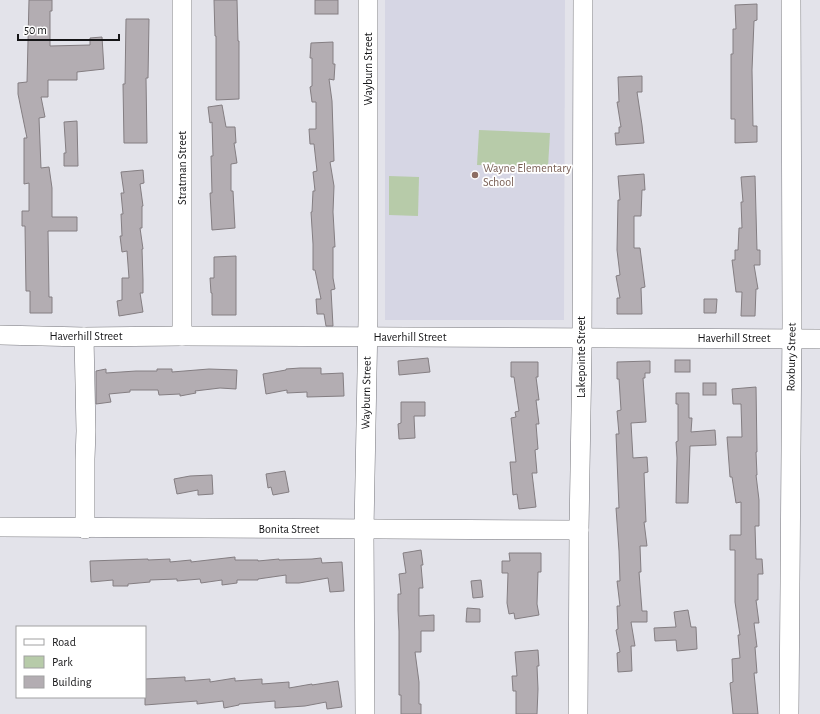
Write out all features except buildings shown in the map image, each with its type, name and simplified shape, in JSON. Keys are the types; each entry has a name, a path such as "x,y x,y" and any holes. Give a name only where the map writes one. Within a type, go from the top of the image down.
{"street":[{"name":"Stratman Street","path":"182,0 182,336"},
{"name":"Wayburn Street","path":"365,714 364,530 367,337 368,0"},
{"name":"Lakepointe Street","path":"578,714 578,530 582,338 583,0"},
{"name":"Roxbury Street","path":"789,714 792,338 791,0"},
{"name":"Haverhill Street","path":"0,335 84,337 182,336 820,339"},
{"path":"84,337 86,431 85,529"},
{"name":"Bonita Street","path":"0,528 578,530"}],"shaded area":[{"name":"Wayne Elementary School","path":"385,0 565,0 564,320 385,320"}],"green space":[{"path":"479,130 550,133 548,167 477,165"},
{"path":"389,176 419,177 418,216 389,215"}],"place":[{"name":"Wayne Elementary School","path":"475,175"}]}
